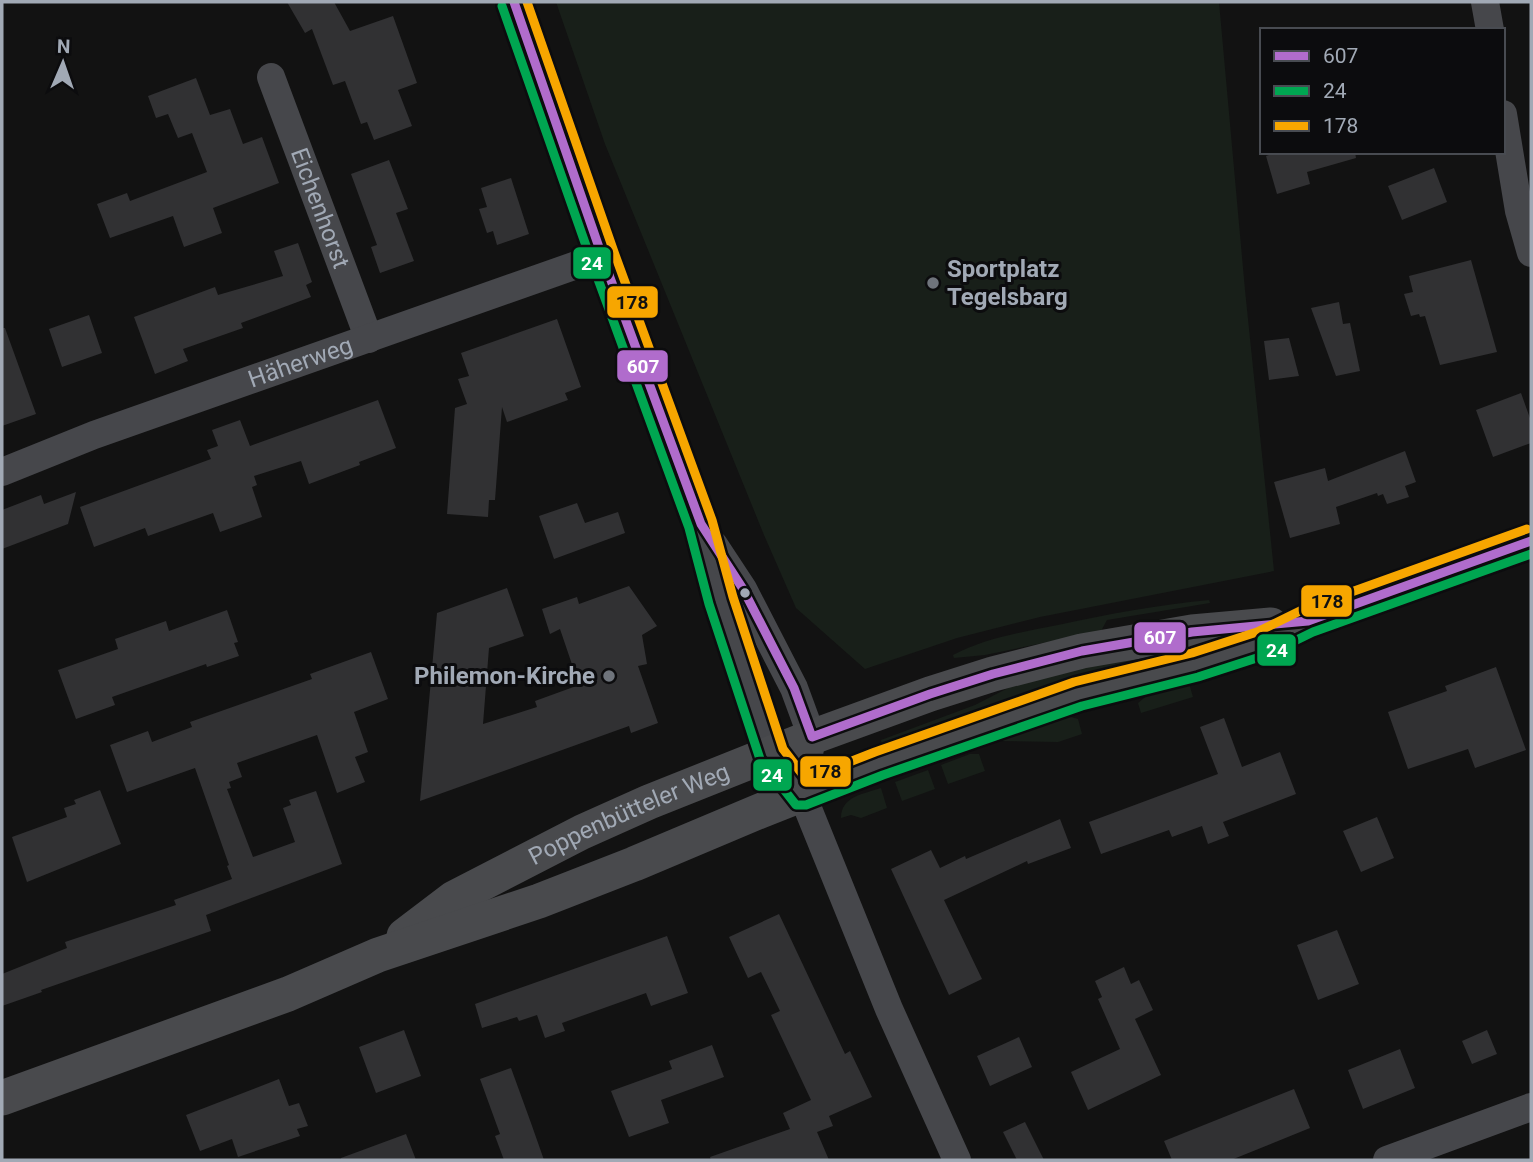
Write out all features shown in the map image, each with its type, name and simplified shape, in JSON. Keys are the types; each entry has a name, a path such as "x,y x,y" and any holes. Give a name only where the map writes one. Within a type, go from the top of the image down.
{"main road":[{"name":"Poppenbütteler Weg","path":"2,1098 288,994 378,955 587,883 879,764 1078,694 1195,664 1262,643 1308,621 1531,541"},
{"name":"Poppenbütteler Weg","path":"378,955 454,898 582,832 812,737 930,694 1082,651 1192,632 1308,621"}],"street":[{"path":"514,2 701,524 721,600 772,755 802,794 873,972 957,1160"},
{"path":"1485,2 1490,28"},
{"name":"Eichenhorst","path":"271,78 369,339"},
{"path":"1505,126 1519,211 1531,253"},
{"name":"Häherweg","path":"2,472 94,435 603,256"},
{"path":"701,524 743,589 794,688 812,737 802,794"},
{"path":"1387,1160 1531,1107"}],"shaded area":[{"name":"Sportplatz Tegelsbarg","path":"556,2 1219,2 1274,571 1040,617 957,638 865,669 796,608 605,144"},
{"path":"1209,600 1210,603 1107,620 1101,631 985,655 954,658 953,655 978,644 1018,633 1133,610"},
{"path":"1187,648 882,746 881,740 975,705 1012,686 1047,675"},
{"path":"1188,680 1193,697 1141,713 1138,703 1159,686"},
{"path":"1064,715 1078,719 1082,734 1058,742 998,741 999,737"},
{"path":"970,754 979,754 985,771 948,784 941,765"},
{"path":"928,770 935,789 902,801 895,782"},
{"path":"881,788 887,808 861,818 851,815 841,818 849,800"}],"building":[{"path":"287,2 334,2 350,31 393,16 417,83 398,90 412,126 374,140 367,122 361,124 345,81 333,85 312,29 305,33"},
{"path":"196,78 210,115 230,109 243,144 262,137 279,183 213,208 222,233 184,247 173,216 110,238 97,204 127,193 130,201 207,172 192,133 178,138 168,114 156,118 148,96"},
{"path":"1355,154 1356,158 1307,172 1310,184 1277,194 1266,156"},
{"path":"389,160 408,209 396,213 414,261 380,273 371,247 377,245 351,174"},
{"path":"1434,168 1447,202 1402,220 1388,186"},
{"path":"511,178 529,234 497,245 493,231 487,233 479,209 487,207 481,188"},
{"path":"298,243 312,282 306,285 311,297 241,323 243,328 183,349 188,361 155,374 134,317 215,287 218,295 283,276 274,251"},
{"path":"1471,260 1497,352 1440,365 1425,316 1411,316 1404,294 1413,292 1409,276"},
{"path":"1339,302 1343,324 1350,323 1360,371 1336,376 1311,308"},
{"path":"89,315 102,353 62,367 49,329"},
{"path":"557,319 581,387 565,393 568,400 507,422 502,407 495,500 489,500 488,517 447,514 455,408 467,404 458,379 469,376 461,353"},
{"path":"2,328 5,328 36,414 2,426"},
{"path":"1289,338 1299,376 1269,380 1264,341"},
{"path":"1521,393 1531,421 1531,443 1493,457 1476,410"},
{"path":"378,400 396,448 309,484 301,461 254,476 257,485 252,487 262,517 220,532 213,513 148,536 145,528 94,547 80,507 211,459 207,450 218,446 212,430 240,420 250,446"},
{"path":"1405,451 1416,482 1405,486 1409,497 1387,504 1383,494 1378,496 1377,493 1336,507 1340,524 1290,538 1274,482 1325,468 1328,481"},
{"path":"76,492 68,524 2,549 2,510 41,495 44,504"},
{"path":"577,503 585,523 618,512 625,533 554,559 539,516"},
{"path":"629,586 657,626 642,635 647,664 638,666 658,723 631,733 629,726 420,801 437,613 507,588 524,636 489,648 483,724 537,707 535,701 579,685 560,629 550,634 542,609 577,597 579,604"},
{"path":"227,610 238,642 234,643 239,656 207,667 206,664 112,697 115,705 76,719 58,670 118,649 115,639 166,621 169,631"},
{"path":"371,652 388,699 354,712 368,752 355,757 365,782 337,793 317,735 237,763 242,777 229,782 231,788 227,789 253,857 295,842 283,808 291,805 289,800 316,791 342,864 206,915 211,931 2,1006 2,974 67,948 65,942 176,905 174,900 232,879 195,768 127,792 110,745 148,731 152,742 192,727 190,722 312,679 310,674"},
{"path":"1496,667 1526,750 1475,768 1468,749 1408,769 1388,712 1447,691 1445,686"},
{"path":"1224,718 1242,767 1280,752 1296,794 1223,822 1229,836 1208,844 1202,826 1172,837 1169,830 1101,854 1089,822 1218,774 1200,727"},
{"path":"100,790 121,844 27,882 12,837 67,817 64,808 76,804 74,800"},
{"path":"1377,817 1394,858 1361,872 1343,831"},
{"path":"1060,819 1071,848 1028,864 1027,861 944,900 982,979 949,995 891,869 931,850 940,868"},
{"path":"779,914 845,1054 850,1051 872,1097 829,1116 833,1126 817,1132 829,1160 711,1160 710,1157 790,1129 783,1113 811,1100 771,1015 780,1011 761,972 748,978 729,937"},
{"path":"1337,930 1359,984 1318,1000 1297,945"},
{"path":"667,936 688,993 651,1006 646,993 562,1023 565,1031 545,1038 537,1015 519,1021 517,1017 482,1028 475,1004"},
{"path":"1124,967 1131,984 1139,980 1153,1010 1135,1019 1161,1075 1088,1110 1071,1072 1120,1049 1098,999 1102,997 1095,981"},
{"path":"404,1030 421,1076 376,1093 359,1047"},
{"path":"1487,1030 1497,1054 1472,1064 1462,1041"},
{"path":"1019,1037 1032,1067 990,1086 977,1056"},
{"path":"712,1045 724,1077 661,1100 669,1123 629,1137 611,1091 672,1069 669,1061"},
{"path":"1400,1049 1415,1088 1363,1109 1348,1070"},
{"path":"511,1068 544,1160 504,1160 495,1136 500,1134 480,1079"},
{"path":"279,1079 289,1106 299,1103 308,1126 297,1129 300,1136 238,1157 232,1139 200,1151 186,1115"},
{"path":"1294,1089 1310,1128 1231,1160 1172,1160 1164,1141"},
{"path":"1025,1122 1044,1160 1017,1160 1003,1132"},
{"path":"406,1134 416,1160 341,1160 341,1158"}],"transit line":[{"name":"607","path":"514,2 602,256 701,524 743,589 794,688 812,737 930,694 1082,651 1192,632 1308,621 1531,541"},
{"name":"178","path":"527,2 614,252 712,520 733,597 783,749 806,779 1074,682 1192,653 1257,632 1304,609 1527,529"},
{"name":"24","path":"502,6 689,528 709,604 760,759 796,805 806,805 883,775 1082,706 1198,677 1266,655 1313,632 1531,554"}],"place":[{"name":"Sportplatz Tegelsbarg","path":"933,283"},
{"name":"Philemon-Kirche","path":"609,676"}]}
